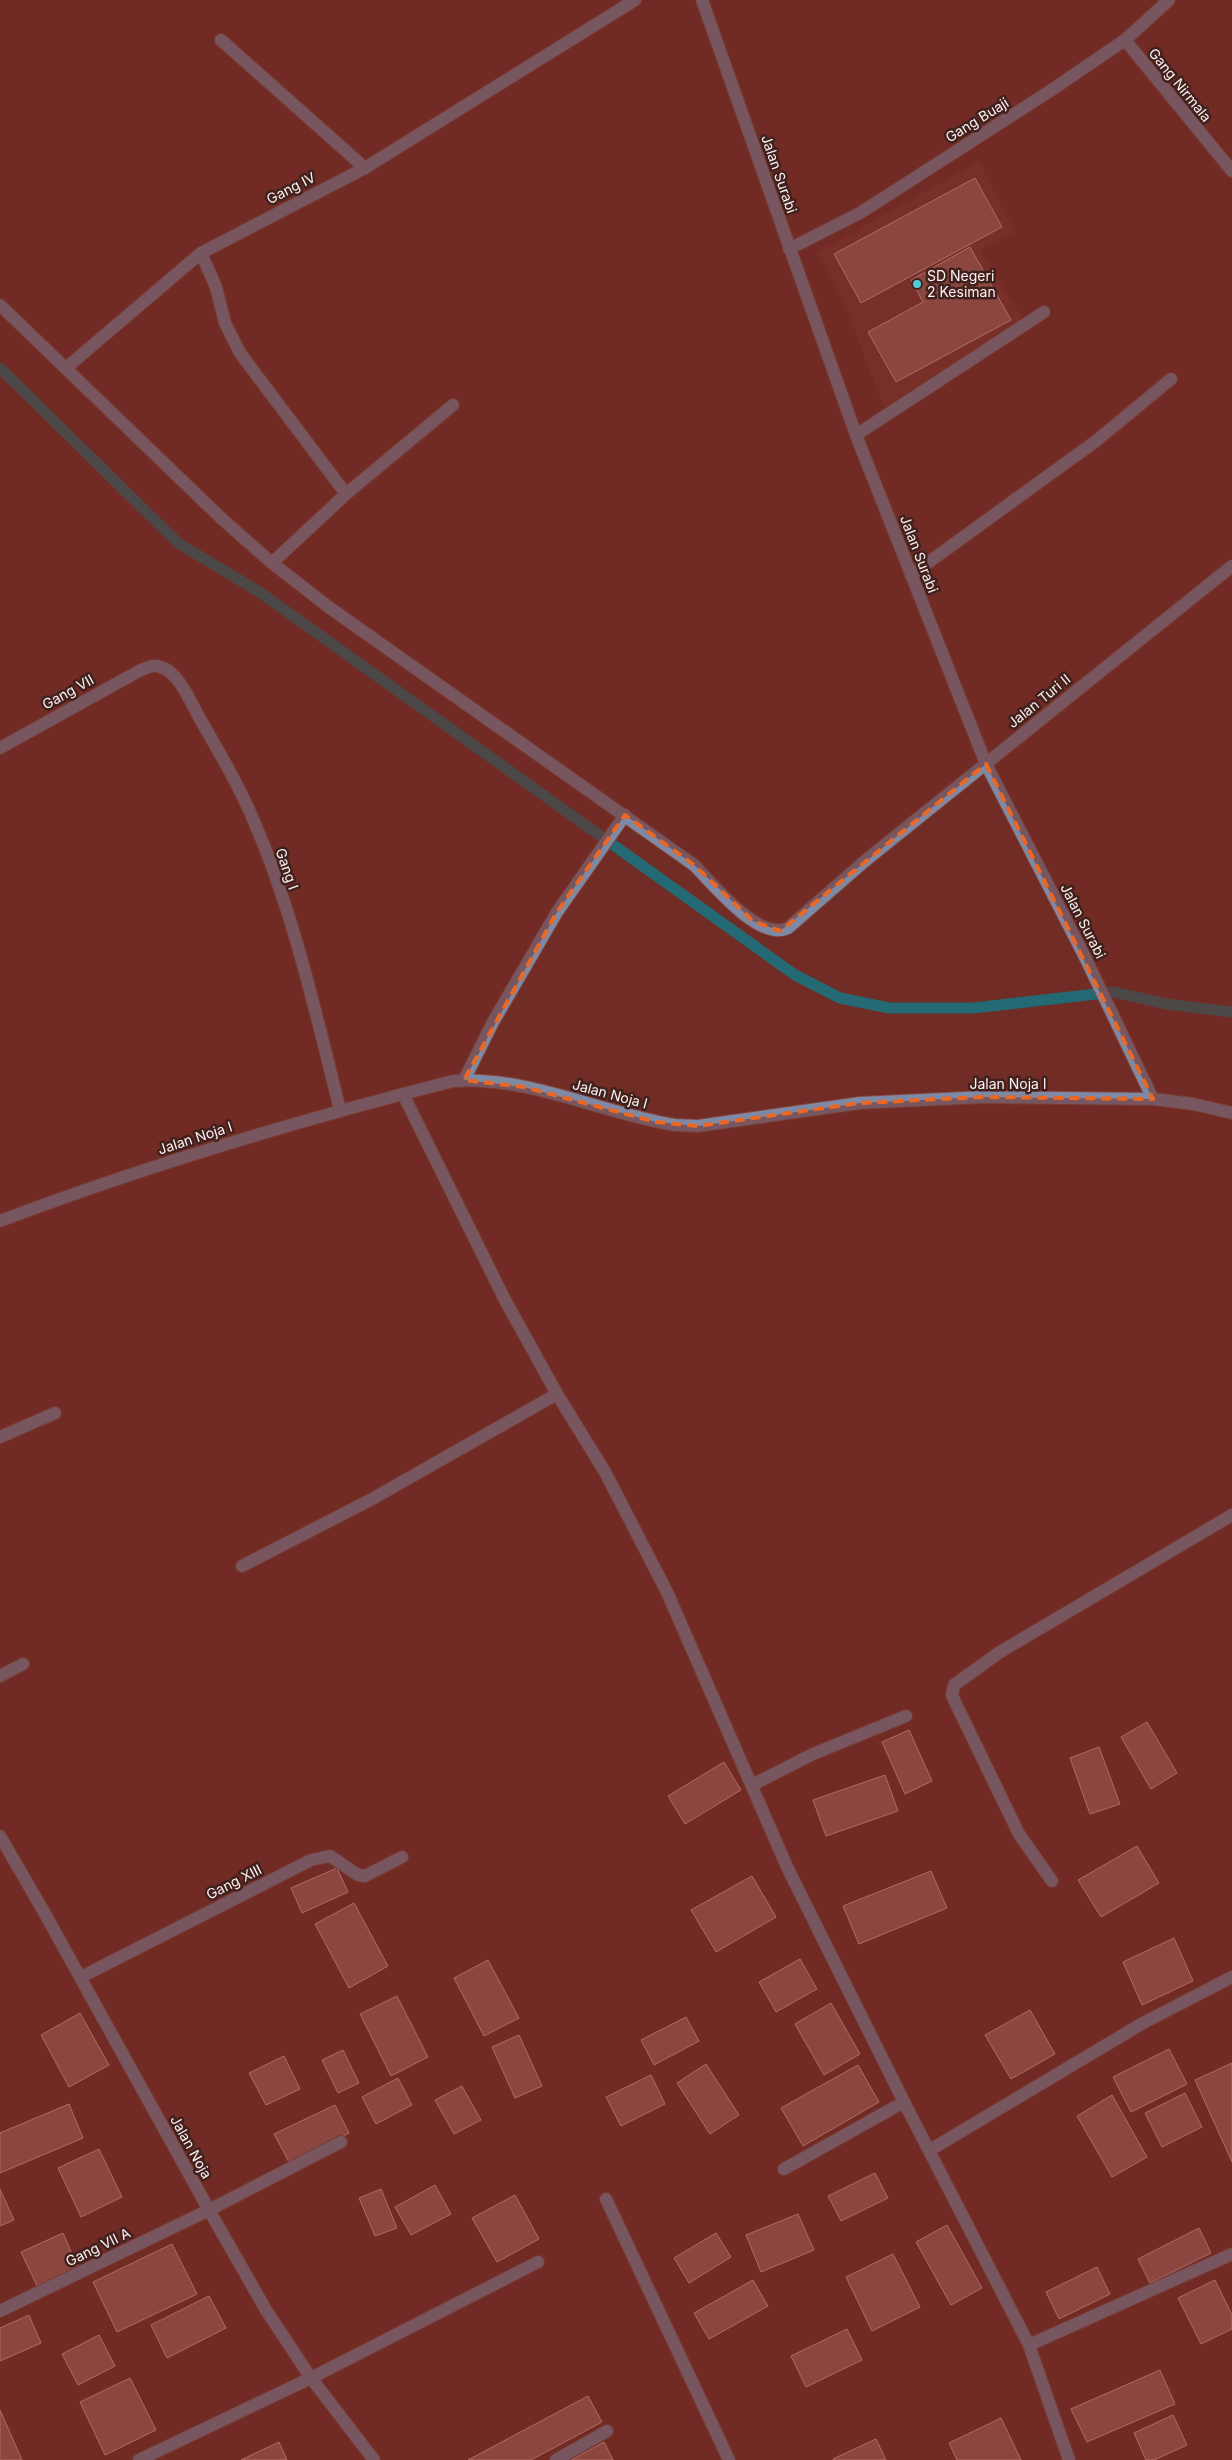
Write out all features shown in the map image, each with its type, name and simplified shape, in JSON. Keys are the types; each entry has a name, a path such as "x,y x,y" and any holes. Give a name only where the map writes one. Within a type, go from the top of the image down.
{"street":[{"name":"Gang IV","path":"66,368 201,253 364,168 635,0"},
{"name":"Jalan Surabi","path":"702,0 856,435 986,764 1085,957 1153,1099"},
{"name":"Gang Buaji","path":"789,250 860,212 1050,91 1124,40 1169,0"},
{"path":"221,40 364,168"},
{"name":"Gang Nirmala","path":"1124,40 1232,171"},
{"path":"201,253 216,286 225,323 240,353 346,494"},
{"name":"Jalan Turi II","path":"0,305 215,512 272,562 330,608 626,815 694,865 731,902 753,921 768,930 780,931 788,928 866,860 1232,566"},
{"path":"856,435 1044,312"},
{"path":"911,575 1096,441 1171,379"},
{"path":"272,562 346,494 452,405"},
{"name":"Gang VII","path":"0,748 98,693 153,665"},
{"name":"Gang I","path":"153,665 162,667 170,672 183,689 221,754 255,823 287,914 340,1110"},
{"path":"464,1080 522,969 580,877 626,815"},
{"name":"Jalan Noja I","path":"0,1221 79,1191 245,1138 340,1110 453,1081 464,1080 524,1087 675,1125 707,1125 860,1103 984,1097 1153,1099 1193,1104 1232,1112"},
{"path":"403,1094 505,1300 557,1394 605,1472 632,1521 671,1600 788,1869 904,2102 1029,2345 1069,2460"},
{"path":"242,1566 372,1499 557,1394"},
{"path":"0,1437 54,1413"},
{"path":"1052,1880 1031,1854 1014,1825 952,1695 954,1684 1016,1642 1232,1515"},
{"path":"0,1676 23,1664"},
{"path":"752,1785 813,1754 906,1716"},
{"name":"Jalan Noja","path":"0,1836 81,1976 266,2310 311,2378 374,2460"},
{"name":"Gang XIII","path":"81,1976 311,1860 330,1856 358,1875 365,1876 402,1857"},
{"path":"930,2150 1143,2023 1232,1977"},
{"path":"784,2169 904,2102"},
{"name":"Gang VII A","path":"0,2311 209,2210 341,2142"},
{"path":"606,2199 729,2460"},
{"path":"1029,2345 1232,2254"},
{"path":"139,2460 311,2378 538,2262"},
{"path":"556,2460 607,2431"}],"highlighted area":[{"path":"986,764 1153,1099 984,1097 860,1103 698,1126 656,1122 524,1087 464,1080 557,912 625,815 694,865 753,921 780,931"}],"shaded area":[{"name":"SD Negeri 2 Kesiman","path":"979,161 1015,232 980,250 1029,330 885,409 849,316 817,253"}],"building":[{"path":"975,178 1002,227 861,303 834,254"},
{"path":"970,247 1011,320 896,382 868,332 923,302 911,280"},
{"path":"1147,1722 1177,1773 1151,1789 1121,1737"},
{"path":"909,1730 932,1781 905,1794 882,1742"},
{"path":"1099,1747 1120,1804 1090,1814 1070,1758"},
{"path":"724,1762 741,1790 685,1824 668,1796"},
{"path":"885,1775 898,1811 826,1836 813,1800"},
{"path":"1137,1846 1159,1883 1101,1917 1078,1880"},
{"path":"337,1868 348,1892 302,1913 291,1888"},
{"path":"931,1871 947,1908 859,1944 843,1906"},
{"path":"752,1876 776,1917 716,1952 691,1910"},
{"path":"354,1903 388,1966 349,1988 315,1924"},
{"path":"1174,1938 1193,1981 1142,2005 1123,1962"},
{"path":"800,1959 817,1989 776,2012 759,1982"},
{"path":"488,1960 519,2018 484,2036 454,1978"},
{"path":"397,1996 428,2057 391,2076 360,2014"},
{"path":"831,2003 860,2054 824,2075 795,2024"},
{"path":"1030,2010 1055,2054 1011,2079 985,2035"},
{"path":"80,2013 109,2065 69,2087 41,2035"},
{"path":"686,2017 699,2041 654,2065 641,2040"},
{"path":"519,2035 542,2086 515,2098 492,2047"},
{"path":"1169,2049 1187,2084 1131,2112 1113,2077"},
{"path":"343,2050 359,2083 338,2093 322,2060"},
{"path":"284,2056 300,2089 266,2105 249,2073"},
{"path":"1232,2063 1232,2162 1195,2080"},
{"path":"706,2064 739,2115 710,2134 677,2083"},
{"path":"858,2065 879,2102 803,2146 781,2108"},
{"path":"651,2075 665,2104 621,2126 606,2097"},
{"path":"398,2078 412,2105 376,2124 362,2097"},
{"path":"462,2086 481,2120 454,2134 435,2100"},
{"path":"1185,2093 1202,2127 1162,2147 1145,2113"},
{"path":"1112,2095 1147,2157 1112,2177 1077,2116"},
{"path":"69,2104 83,2138 0,2173 0,2133"},
{"path":"335,2105 349,2133 289,2162 274,2134"},
{"path":"99,2149 122,2197 81,2217 58,2168"},
{"path":"875,2173 888,2198 841,2221 828,2196"},
{"path":"435,2185 451,2214 411,2235 395,2207"},
{"path":"0,2189 14,2220 0,2226"},
{"path":"381,2189 397,2228 375,2236 359,2198"},
{"path":"515,2195 539,2239 497,2262 472,2218"},
{"path":"798,2214 814,2250 761,2272 746,2235"},
{"path":"947,2225 982,2288 951,2305 916,2242"},
{"path":"1199,2228 1211,2253 1150,2283 1138,2259"},
{"path":"63,2233 78,2268 37,2286 21,2252"},
{"path":"716,2233 731,2257 689,2283 674,2258"},
{"path":"172,2244 197,2294 117,2332 93,2282"},
{"path":"893,2254 920,2307 872,2331 846,2277"},
{"path":"1097,2267 1110,2294 1059,2319 1046,2292"},
{"path":"753,2280 768,2306 709,2339 694,2313"},
{"path":"1215,2280 1232,2315 1232,2329 1201,2344 1178,2298"},
{"path":"209,2296 226,2328 167,2358 151,2325"},
{"path":"29,2315 41,2343 0,2361 0,2328"},
{"path":"847,2329 862,2360 806,2387 791,2356"},
{"path":"99,2335 115,2366 78,2385 62,2354"},
{"path":"1160,2370 1175,2404 1087,2442 1071,2409"},
{"path":"130,2378 156,2430 105,2455 80,2402"},
{"path":"588,2396 602,2422 531,2460 468,2460"},
{"path":"0,2410 22,2460 0,2460"},
{"path":"1173,2415 1187,2445 1154,2460 1146,2460 1134,2433"},
{"path":"1001,2418 1021,2460 957,2460 949,2443"},
{"path":"876,2439 886,2460 833,2460 833,2459"},
{"path":"279,2442 287,2460 241,2460"},
{"path":"604,2442 613,2460 571,2460"}],"waterway":[{"path":"0,368 178,543 258,591 795,975 840,998 889,1008 973,1008 1114,992 1166,1004 1232,1012"}],"place":[{"name":"SD Negeri 2 Kesiman","path":"917,284"}]}
